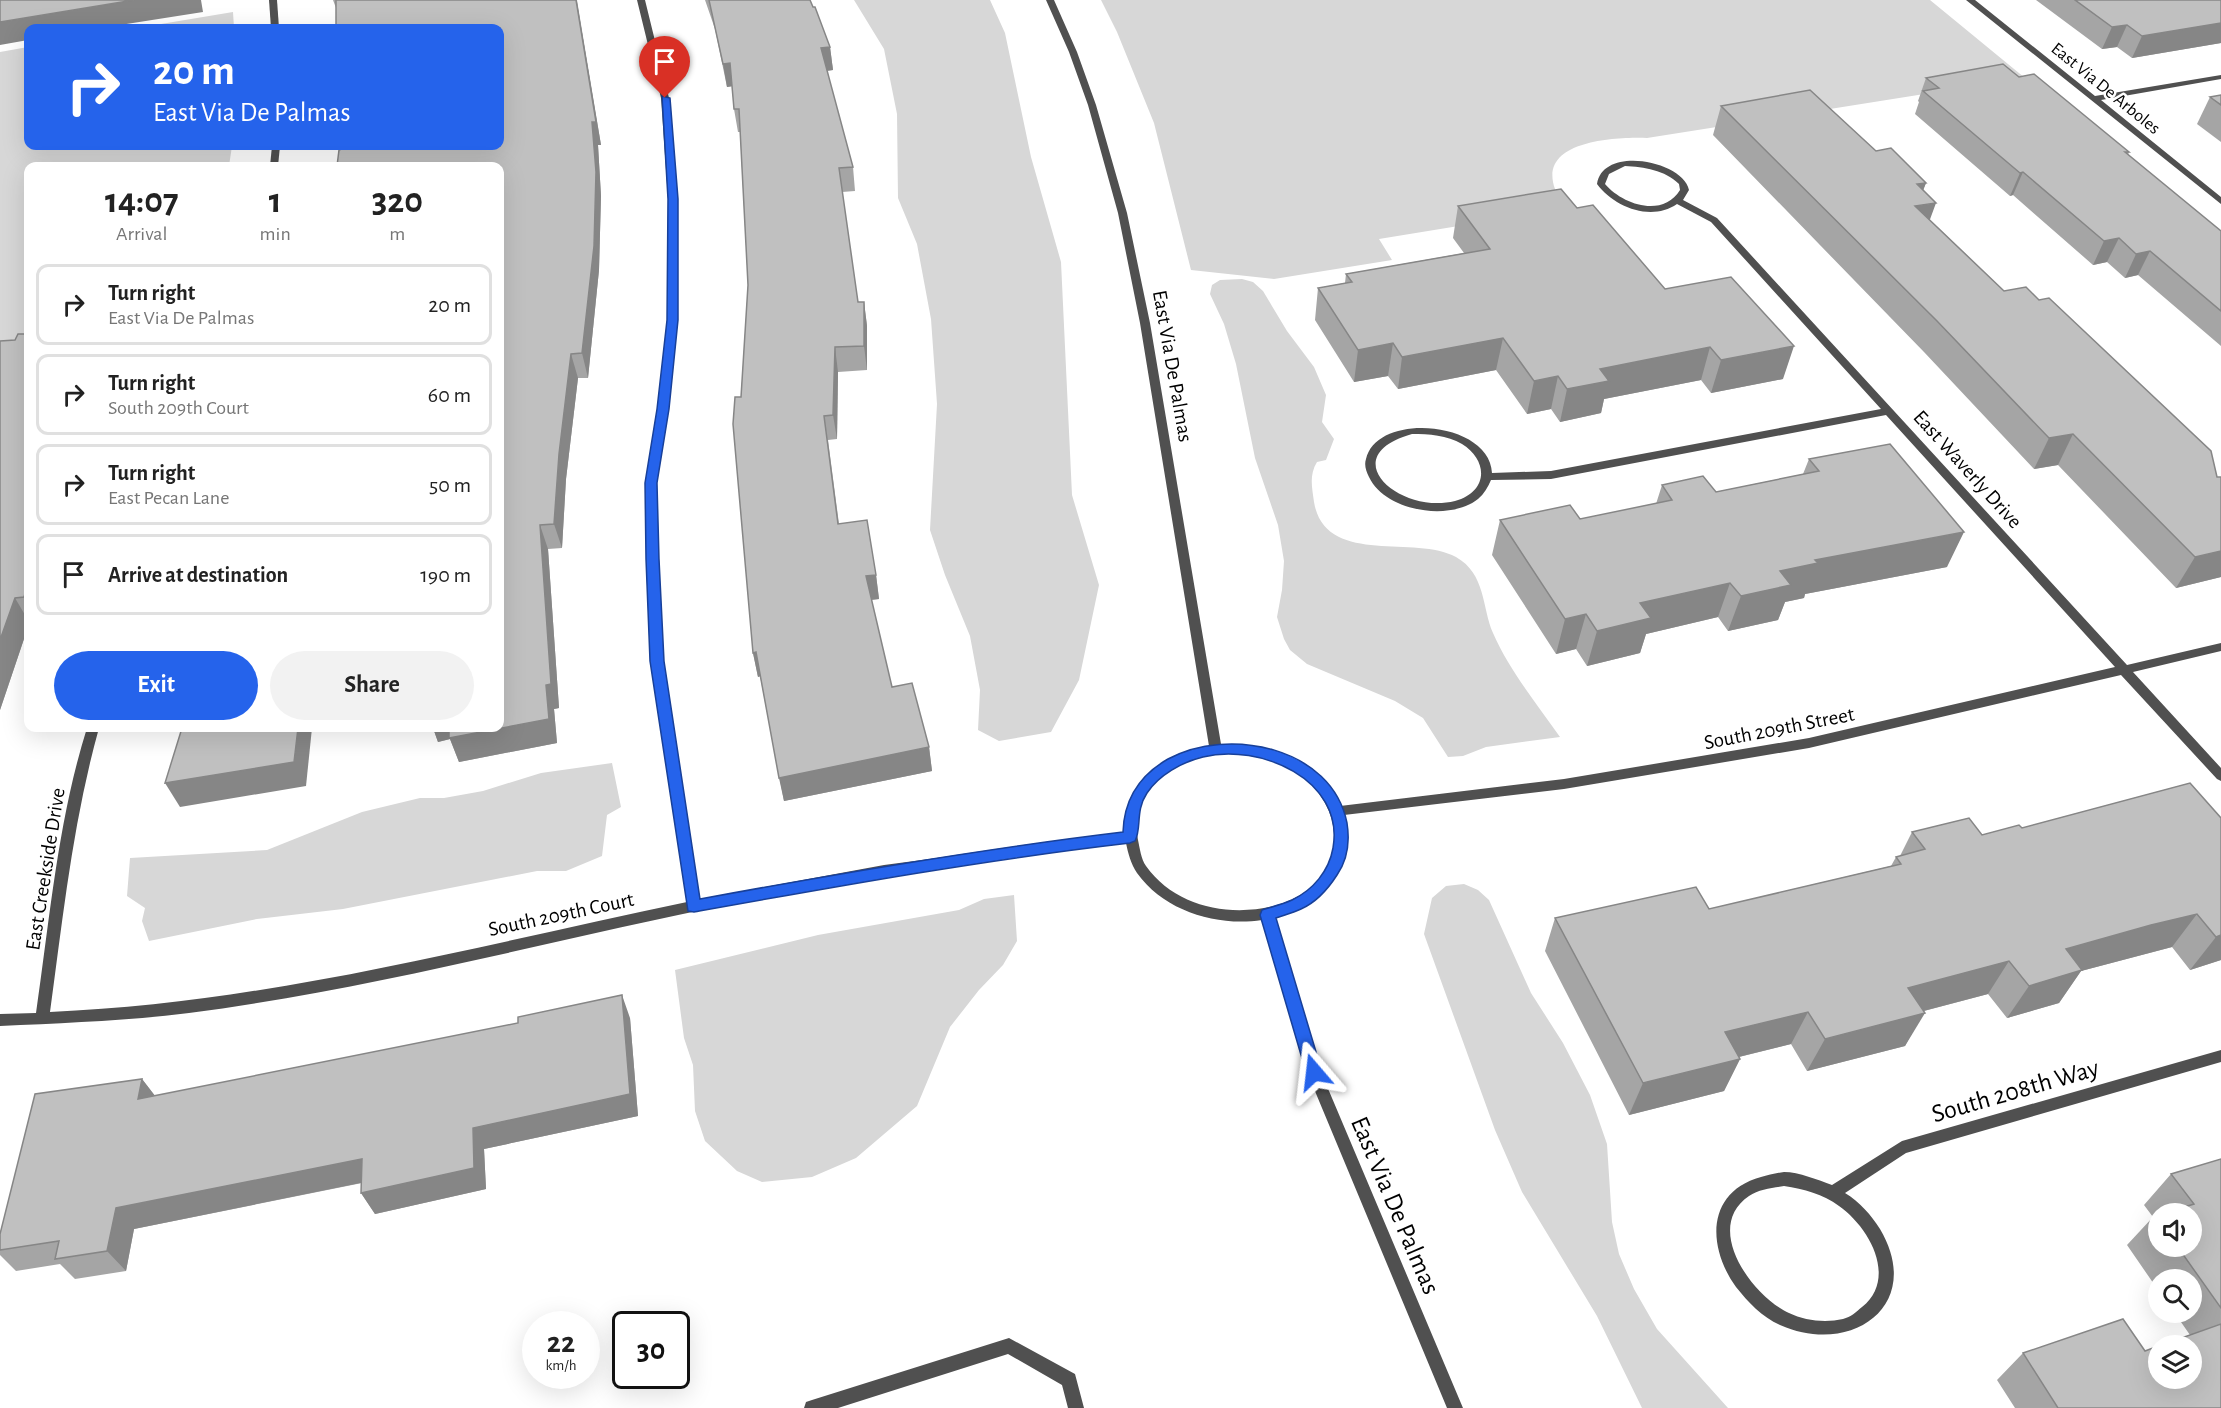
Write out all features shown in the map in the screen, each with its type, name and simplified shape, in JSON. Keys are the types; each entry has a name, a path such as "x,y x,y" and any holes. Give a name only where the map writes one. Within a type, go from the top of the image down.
{"street":[{"path":"273,0 275,24"},
{"path":"641,0 665,98 673,199 673,320 663,409 651,483 657,661 694,906"},
{"name":"East Via De Palmas","path":"1050,0 1073,54 1110,160 1126,223 1159,400 1216,749"},
{"name":"East Via De Arboles","path":"1970,0 2221,201"},
{"path":"2094,99 2221,77"},
{"path":"1625,163 1657,167 1673,174 1680,181 1683,188 1677,201 1655,208 1626,205 1605,192 1600,184 1601,177 1606,170 1625,163"},
{"name":"East Waverly Drive","path":"1677,201 1714,220 2221,776"},
{"path":"1488,477 1551,475 1889,411"},
{"path":"1412,431 1431,431 1450,434 1479,452 1486,464 1488,477 1483,489 1472,499 1456,505 1437,508 1417,506 1383,490 1374,478 1370,465 1373,453 1381,442 1395,435 1412,431"},
{"name":"South 209th Street","path":"1337,811 1564,784 1777,749 2221,647"},
{"name":"East Creekside Drive","path":"42,1018 65,846 84,756 92,732"},
{"path":"1216,749 1247,749 1276,756 1303,770 1324,788 1337,811 1342,837 1337,863 1322,886 1298,904 1267,915 1230,917 1194,909 1174,898 1164,892 1141,868 1130,837 1131,814 1141,790 1160,770 1186,756 1216,749"},
{"name":"South 209th Court","path":"0,1020 98,1016 215,1004 332,984 694,906 902,868 1034,848 1130,837"},
{"name":"East Via De Palmas","path":"1267,915 1314,1072 1455,1408"},
{"name":"South 208th Way","path":"1833,1193 1902,1148 2221,1056"},
{"path":"1784,1179 1809,1183 1833,1193 1857,1211 1875,1234 1885,1259 1885,1285 1875,1305 1857,1321 1832,1328 1805,1327 1776,1315 1753,1298 1736,1277 1726,1254 1723,1230 1729,1210 1742,1193 1761,1184 1784,1179"},
{"path":"812,1408 1010,1346 1069,1380 1076,1408"}],"shaded area":[{"path":"854,0 990,0 1005,33 1031,157 1061,262 1072,495 1099,585 1079,680 1051,732 999,741 978,730 980,690 970,636 945,575 930,530 937,404 931,319 917,244 898,198 897,114 884,49"},
{"path":"1101,0 1930,0 2025,78 1647,138 1617,139 1583,145 1568,151 1558,160 1553,173 1555,189 1569,208 1379,239 1392,260 1274,279 1191,270 1154,123 1117,32"},
{"path":"233,12 234,24 161,24"},
{"path":"24,48 24,150 231,150 230,162 24,162 24,346 0,347 0,52"},
{"path":"1242,279 1253,282 1263,291 1287,331 1314,367 1326,395 1322,422 1334,439 1326,460 1317,462 1312,481 1314,502 1322,522 1335,535 1353,542 1438,551 1456,557 1466,564 1478,582 1489,623 1507,660 1560,737 1486,747 1463,756 1448,757 1423,718 1395,701 1307,664 1290,650 1277,617 1284,561 1278,525 1255,458 1236,364 1224,324 1210,294 1212,285 1220,280"},
{"path":"612,763 621,807 607,815 602,856 566,871 537,871 343,909 257,919 149,941 142,921 145,908 127,896 130,858 267,850 362,812 420,798 444,798 483,791 541,773"},
{"path":"1464,884 1478,890 1489,900 1531,993 1563,1043 1590,1095 1607,1144 1612,1222 1619,1254 1634,1289 1657,1329 1728,1408 1642,1408 1597,1316 1522,1192 1495,1130 1424,934 1432,898 1446,886"},
{"path":"1014,895 1017,941 1003,965 979,990 950,1027 917,1106 856,1158 812,1177 762,1182 737,1171 705,1141 695,1111 693,1065 684,1038 675,970 818,935 959,910 984,899"}],"building":[{"path":"0,0 134,0 0,22"},
{"path":"336,0 576,0 596,122 592,122 596,172 594,246 582,353 571,354 559,454 554,524 540,525 551,684 546,685 549,719 504,728 504,162 338,162 339,150 504,150 504,24 336,24"},
{"path":"709,0 810,0 815,7 830,47 821,48 853,167 839,168 858,302 864,302 864,346 835,347 833,415 824,416 838,524 867,520 876,575 866,576 892,687 912,683 929,747 779,778 756,652 753,653 733,424 735,397 741,397 748,285 739,109 734,109 730,63 723,64"},
{"path":"2075,0 2221,0 2221,23 2142,36 2127,25 2112,27"},
{"path":"2003,64 2019,77 2034,74 2221,231 2221,311 2150,251 2136,254 2119,238 2104,241 1923,91 1939,88 1926,78"},
{"path":"1810,90 1876,151 1891,148 1926,183 1917,184 1936,203 1915,206 2004,291 2026,287 2039,300 2049,298 2211,451 2217,477 2221,477 2221,551 2195,557 2073,434 2049,438 1937,321 1721,106"},
{"path":"2221,95 2221,105 2210,97"},
{"path":"1561,189 1577,208 1593,205 1665,289 1731,277 1794,346 1721,360 1710,347 1600,369 1609,381 1567,389 1558,376 1534,381 1503,338 1402,357 1393,343 1358,350 1318,288 1352,282 1346,274 1490,249 1458,206"},
{"path":"18,334 24,334 24,597 15,598 0,640 0,341 15,340"},
{"path":"1890,444 1964,532 1815,560 1818,563 1780,571 1791,585 1741,596 1730,583 1640,603 1651,618 1597,631 1586,614 1565,619 1500,520 1570,505 1580,519 1672,500 1662,485 1703,476 1716,492 1819,471 1809,459"},
{"path":"181,732 298,732 294,762 165,783"},
{"path":"449,732 481,732 449,738"},
{"path":"2190,783 2221,818 2221,935 2216,937 2197,914 2151,925 2066,949 2082,970 2029,986 2009,961 1908,988 1925,1013 1825,1039 1808,1012 1725,1032 1740,1059 1643,1083 1555,918 1696,887 1709,909 1901,864 1896,857 1925,849 1912,832 1969,818 1982,835 2019,825 2022,828"},
{"path":"622,995 630,1094 473,1128 474,1168 361,1193 362,1159 116,1208 107,1251 55,1259 59,1241 0,1250 0,1234 35,1094 142,1079 138,1099 518,1023 518,1017"},
{"path":"2221,1159 2221,1308 2202,1281 2202,1269 2193,1269 2185,1257 2202,1257 2202,1203 2193,1203 2171,1174"},
{"path":"2123,1319 2145,1351 2148,1350 2148,1389 2202,1389 2202,1335 2190,1335 2221,1324 2221,1408 2058,1408 2023,1353"}],"route":[{"path":"665,98 673,199 673,320 663,409 651,483 652,559 657,661 694,906 891,870 1034,848 1130,837 1131,814 1141,790 1160,770 1186,756 1216,749 1247,749 1276,756 1303,770 1324,788 1337,811 1342,837 1337,863 1322,886 1298,904 1267,915 1314,1072"}]}
